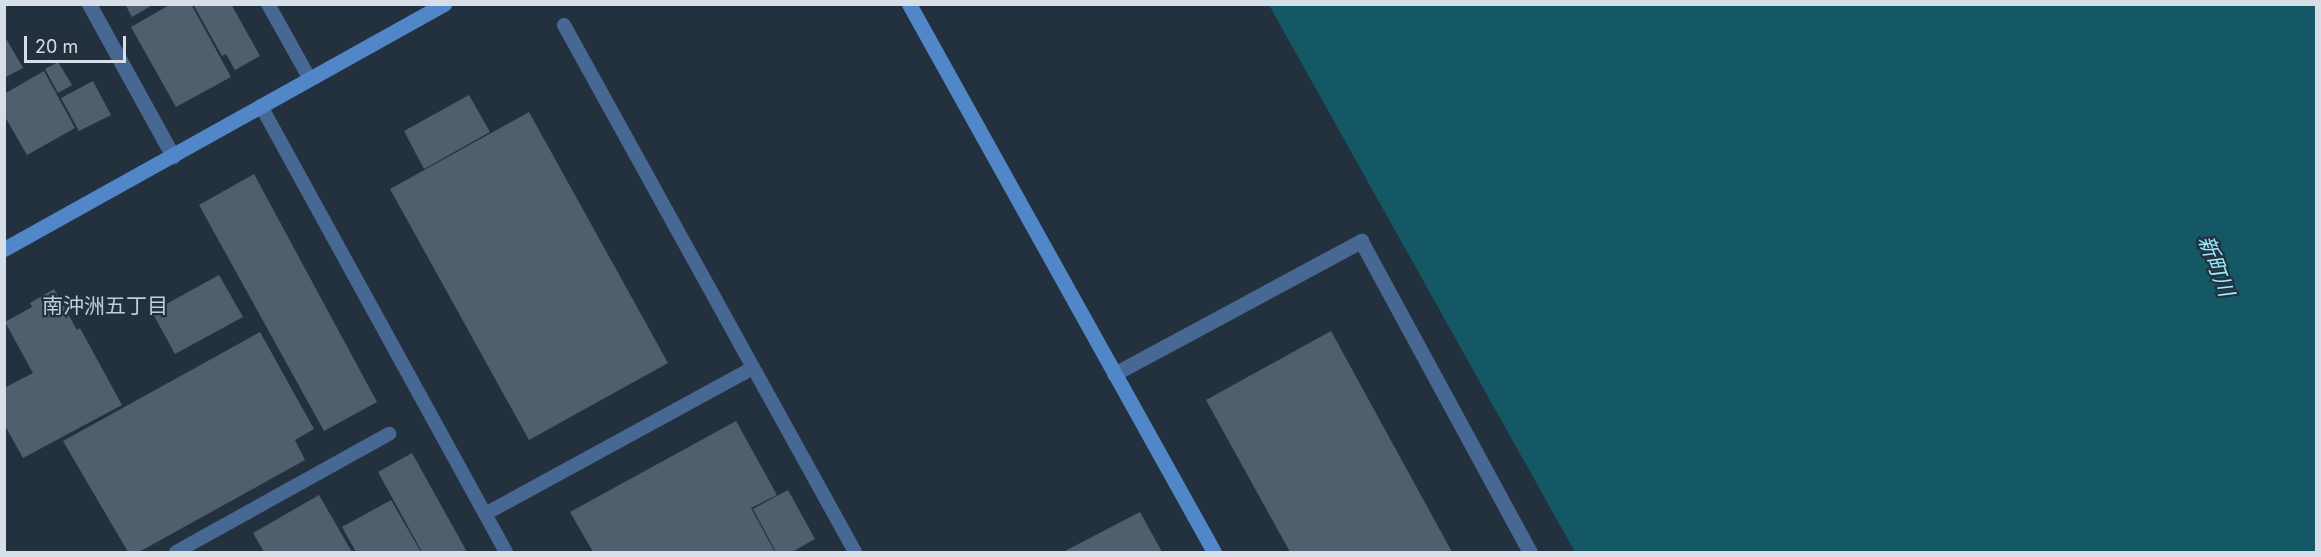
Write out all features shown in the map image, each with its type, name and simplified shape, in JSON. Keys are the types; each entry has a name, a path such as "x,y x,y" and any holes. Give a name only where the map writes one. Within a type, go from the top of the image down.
{"street":[{"path":"88,4 173,156"},
{"path":"4,249 444,4"},
{"path":"909,4 1214,552"},
{"path":"1114,374 1361,242 1530,552"}],"lane":[{"path":"268,4 310,79"},
{"path":"564,25 855,552"},
{"path":"261,106 506,552"},
{"path":"485,514 753,368"},
{"path":"176,552 389,434"}],"water":[{"name":"新町川","path":"1269,5 2316,5 2316,552 1575,552"}],"building":[{"path":"125,4 154,4 132,17"},
{"path":"171,4 191,4 231,77 176,107 131,27"},
{"path":"193,4 231,4 260,56 235,70 226,54 222,56"},
{"path":"4,35 23,68 4,78"},
{"path":"58,62 72,85 58,93 45,69"},
{"path":"44,71 75,128 27,155 4,115 4,94"},
{"path":"93,81 111,115 79,131 61,98"},
{"path":"469,95 490,132 424,169 404,131"},
{"path":"529,112 668,363 529,440 390,189"},
{"path":"254,174 377,402 324,431 199,205"},
{"path":"219,275 243,317 175,354 152,312"},
{"path":"54,289 77,330 80,328 122,405 23,458 4,424 4,388 33,373 5,322 32,307 30,303"},
{"path":"1331,331 1452,552 1290,552 1206,400"},
{"path":"260,332 314,429 295,440 305,460 139,552 128,552 63,441"},
{"path":"736,421 777,495 751,508 775,552 593,552 570,512"},
{"path":"412,453 467,552 422,552 378,472"},
{"path":"788,490 815,539 792,552 776,552 753,509"},
{"path":"319,495 352,552 264,552 253,533"},
{"path":"391,500 421,552 356,552 342,527"},
{"path":"1140,512 1162,552 1063,552"}],"district":[{"name":"南沖洲五丁目","path":"105,306"}]}
